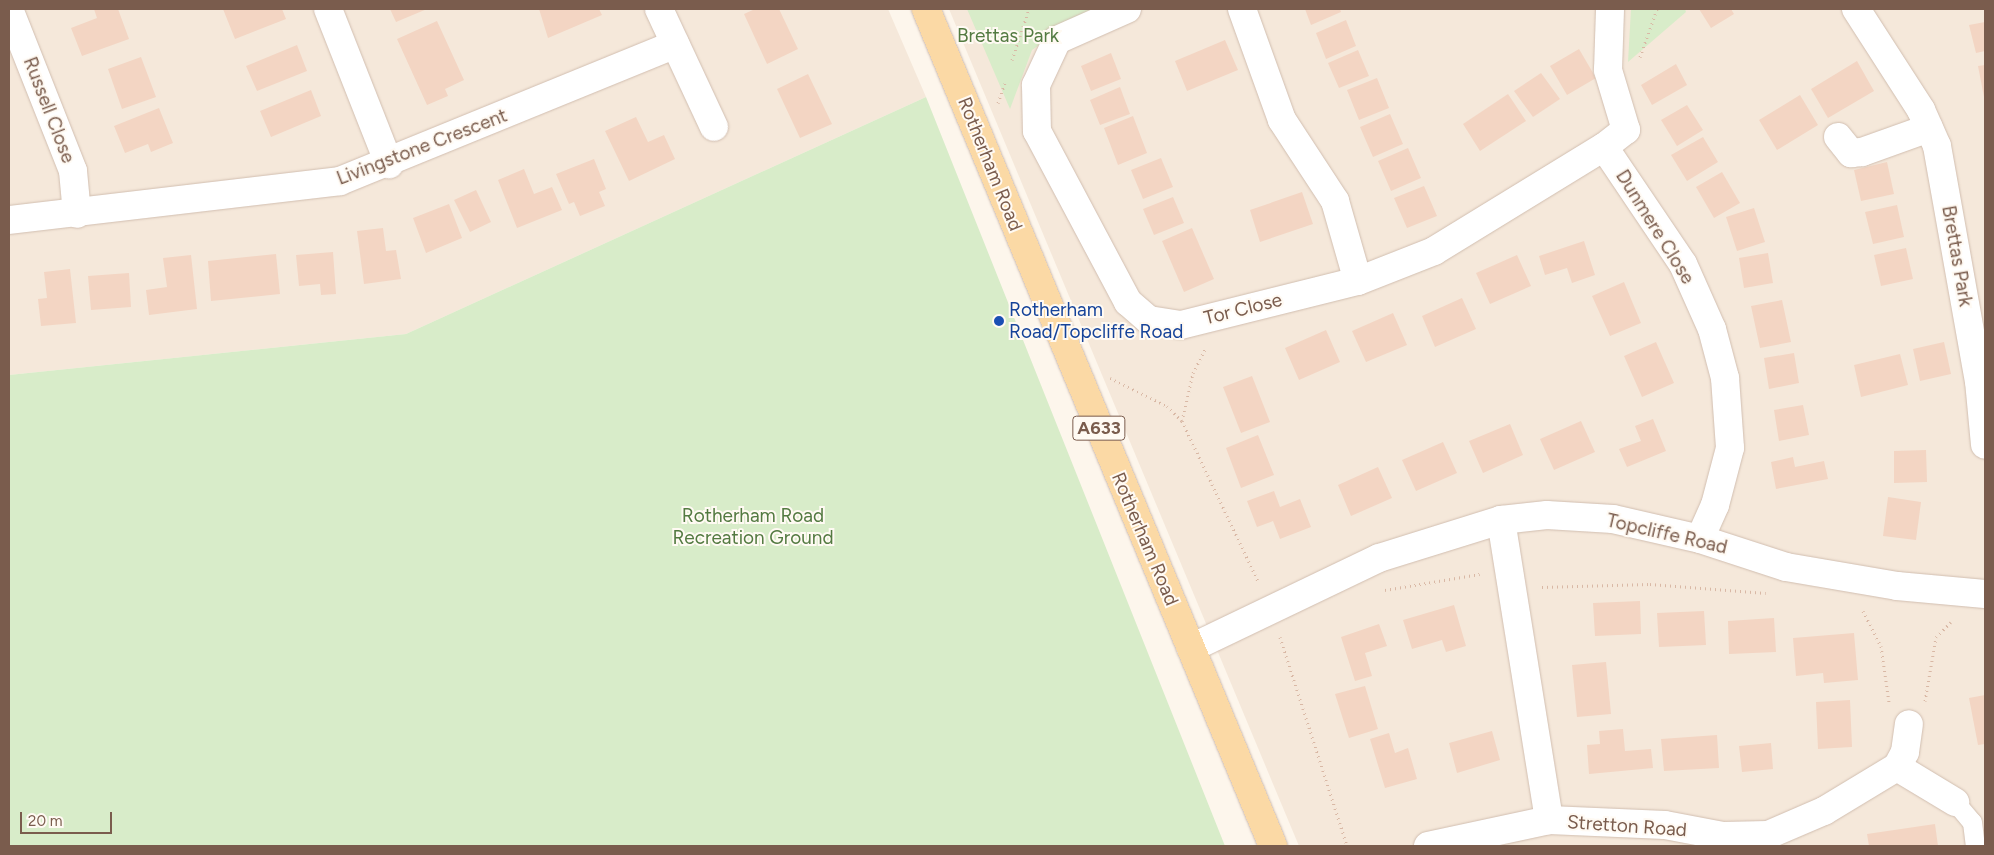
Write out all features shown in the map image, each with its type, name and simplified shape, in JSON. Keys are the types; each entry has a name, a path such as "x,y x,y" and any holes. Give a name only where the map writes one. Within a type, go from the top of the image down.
{"main road":[{"name":"Rotherham Road","path":"926,9 1273,846"}],"street":[{"name":"Russell Close","path":"9,9 73,171 78,214"},
{"path":"328,9 389,164"},
{"path":"659,9 714,127"},
{"name":"Tor Close","path":"1128,9 1058,40 1036,86 1037,131 1128,302 1149,320 1180,324 1358,280 1434,251 1604,147 1626,130 1608,70 1610,9"},
{"path":"1242,9 1282,120 1336,201 1358,280"},
{"name":"Brettas Park","path":"1856,9 1929,128 1937,146 1979,381 1985,445"},
{"name":"Livingstone Crescent","path":"9,220 78,214 340,182 389,164 675,44"},
{"path":"1838,137 1850,153 1862,152 1929,128"},
{"name":"Dunmere Close","path":"1604,147 1683,264 1712,329 1725,378 1730,448 1715,505 1700,539"},
{"name":"Topcliffe Road","path":"1191,648 1379,558 1501,520 1547,515 1613,519 1700,539 1786,567 1841,577 1985,594"},
{"name":"Stretton Road","path":"1501,520 1549,820"},
{"path":"1909,724 1905,752 1897,767 1955,802"},
{"name":"Stretton Road","path":"1428,846 1549,820 1665,824 1724,836 1768,835 1824,811 1897,767"}],"lane":[{"path":"1955,802 1972,822 1975,846"}],"path":[{"path":"1082,386 1114,377 1167,406 1182,421 1194,373 1208,343 1234,311"},
{"path":"1376,592 1481,574 1529,588 1650,584 1771,594"},
{"path":"1841,577 1881,646 1890,710 1909,724 1923,711 1936,637 1956,617"}],"shaded area":[{"path":"9,9 888,9 926,97 406,334 9,375"},
{"path":"949,9 1985,9 1985,846 1299,846"}],"green space":[{"name":"Brettas Park","path":"967,9 1091,9 1032,50 1010,109"},
{"path":"1631,9 1685,9 1686,12 1628,62"},
{"name":"Rotherham Road Recreation Ground","path":"926,97 1225,846 9,846 9,375 406,334"}],"building":[{"path":"94,9 118,9 129,39 82,56 71,28 97,18"},
{"path":"223,9 282,9 286,19 235,39"},
{"path":"390,9 427,9 396,22"},
{"path":"539,9 599,9 602,15 548,38"},
{"path":"755,9 779,9 798,49 767,64 744,14"},
{"path":"1305,9 1340,9 1341,12 1311,25"},
{"path":"1699,9 1731,9 1734,14 1711,28"},
{"path":"1346,20 1356,46 1326,59 1316,33"},
{"path":"437,21 464,80 445,89 448,96 427,105 397,39"},
{"path":"1985,22 1985,51 1976,53 1969,25"},
{"path":"1225,40 1238,70 1187,91 1175,61"},
{"path":"297,45 307,71 257,91 246,66"},
{"path":"1579,49 1596,78 1567,95 1550,66"},
{"path":"1358,50 1369,76 1339,88 1328,63"},
{"path":"1111,53 1121,79 1091,91 1081,66"},
{"path":"141,57 156,97 122,109 108,69"},
{"path":"1857,61 1874,91 1828,118 1811,89"},
{"path":"1676,64 1687,85 1652,105 1641,85"},
{"path":"1985,65 1985,97 1984,97 1978,66"},
{"path":"1541,73 1560,99 1533,117 1514,91"},
{"path":"808,74 832,124 800,138 777,89"},
{"path":"1377,78 1389,108 1359,120 1347,90"},
{"path":"1120,87 1130,114 1100,125 1090,100"},
{"path":"311,90 321,116 271,137 260,111"},
{"path":"1508,94 1526,121 1480,151 1463,124"},
{"path":"1800,95 1818,125 1777,150 1759,120"},
{"path":"1687,105 1703,130 1677,146 1661,120"},
{"path":"159,108 173,143 151,152 148,144 125,153 114,126"},
{"path":"1390,114 1403,144 1373,157 1360,127"},
{"path":"1133,116 1147,153 1118,165 1104,128"},
{"path":"636,117 648,142 664,135 675,159 629,181 605,131"},
{"path":"1703,137 1718,162 1687,181 1671,155"},
{"path":"1408,148 1421,178 1391,191 1378,161"},
{"path":"1161,158 1173,187 1143,199 1131,170"},
{"path":"594,159 606,189 599,192 605,206 580,216 574,202 569,204 556,174"},
{"path":"1887,162 1894,194 1861,201 1854,170"},
{"path":"524,169 534,194 552,187 562,210 517,228 498,180"},
{"path":"1722,172 1740,203 1714,218 1696,187"},
{"path":"1424,186 1437,216 1407,228 1394,198"},
{"path":"476,190 491,222 470,232 454,200"},
{"path":"1302,192 1313,224 1260,242 1250,210"},
{"path":"1173,197 1184,223 1154,235 1143,209"},
{"path":"449,204 462,238 426,253 413,218"},
{"path":"1897,205 1904,237 1873,244 1865,212"},
{"path":"1754,208 1765,242 1737,251 1726,217"},
{"path":"383,228 386,251 396,250 401,279 364,284 357,231"},
{"path":"1192,228 1214,279 1184,292 1162,241"},
{"path":"1584,241 1595,275 1572,283 1567,268 1545,275 1539,256"},
{"path":"1906,248 1913,279 1881,286 1874,255"},
{"path":"333,252 336,294 321,295 320,284 299,286 296,255"},
{"path":"1768,253 1773,283 1744,288 1739,258"},
{"path":"276,254 280,294 211,301 208,261"},
{"path":"191,255 197,309 149,315 146,290 167,287 163,258"},
{"path":"1517,255 1531,286 1490,304 1476,273"},
{"path":"70,269 76,323 41,326 38,299 47,298 44,272"},
{"path":"129,273 131,307 91,310 88,276"},
{"path":"1624,282 1641,323 1610,336 1592,296"},
{"path":"1462,298 1476,329 1435,347 1422,316"},
{"path":"1782,300 1791,342 1760,348 1751,306"},
{"path":"1393,313 1407,345 1366,362 1352,331"},
{"path":"1326,330 1340,362 1299,380 1285,348"},
{"path":"1656,342 1674,383 1642,397 1624,356"},
{"path":"1944,342 1951,374 1920,381 1913,349"},
{"path":"1794,353 1799,383 1769,389 1764,358"},
{"path":"1900,354 1908,385 1861,397 1854,365"},
{"path":"1252,376 1270,422 1241,433 1223,387"},
{"path":"1803,405 1809,435 1779,441 1774,410"},
{"path":"1653,419 1666,451 1627,467 1619,449 1641,441 1635,426"},
{"path":"1581,421 1595,452 1554,470 1540,439"},
{"path":"1510,424 1523,455 1483,473 1469,441"},
{"path":"1258,435 1274,475 1241,488 1226,448"},
{"path":"1443,442 1457,473 1416,491 1402,460"},
{"path":"1926,450 1927,482 1894,483 1894,451"},
{"path":"1793,457 1795,467 1824,461 1828,479 1776,489 1771,462"},
{"path":"1378,467 1392,498 1351,516 1338,485"},
{"path":"1274,491 1280,507 1300,499 1311,527 1280,539 1273,521 1257,527 1247,501"},
{"path":"1888,497 1921,502 1916,540 1883,536"},
{"path":"1640,601 1641,634 1595,636 1593,603"},
{"path":"1454,605 1466,646 1446,652 1442,640 1412,649 1403,620"},
{"path":"1704,611 1706,645 1659,647 1657,613"},
{"path":"1774,618 1776,652 1729,654 1728,621"},
{"path":"1379,624 1387,646 1365,653 1372,676 1355,681 1341,637"},
{"path":"1854,633 1858,680 1824,683 1823,673 1796,676 1793,638"},
{"path":"1606,662 1611,714 1577,717 1572,665"},
{"path":"1365,686 1378,729 1349,738 1335,694"},
{"path":"1985,695 1985,744 1978,745 1969,698"},
{"path":"1850,700 1852,747 1818,749 1816,702"},
{"path":"1623,729 1625,751 1651,749 1653,768 1589,774 1587,745 1600,744 1599,731"},
{"path":"1492,731 1500,760 1457,773 1449,743"},
{"path":"1389,733 1395,753 1408,748 1417,779 1385,788 1370,739"},
{"path":"1717,735 1719,768 1664,771 1661,739"},
{"path":"1771,743 1773,769 1742,772 1739,746"},
{"path":"1935,824 1938,846 1869,846 1867,834"}],"place":[{"name":"Rotherham Road/Topcliffe Road","path":"999,321"}]}
